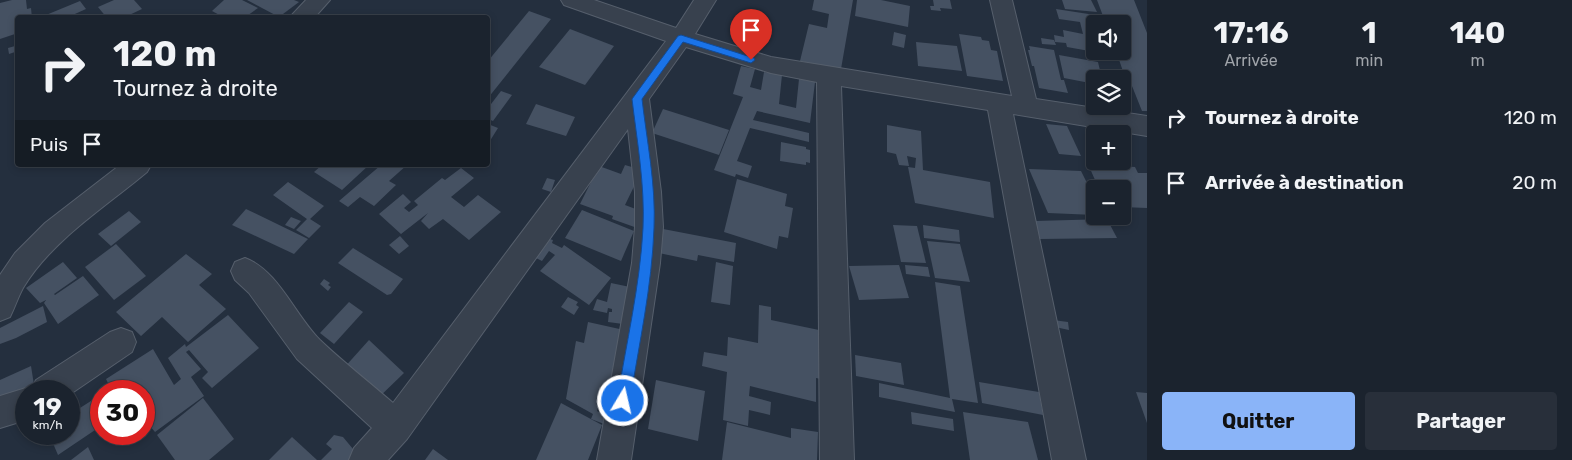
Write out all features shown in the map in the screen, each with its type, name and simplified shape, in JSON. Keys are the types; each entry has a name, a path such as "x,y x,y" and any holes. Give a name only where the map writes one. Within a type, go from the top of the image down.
{"street":[{"path":"303,15 319,0"},
{"path":"572,0 751,60 829,76 998,101 1147,126"},
{"path":"366,460 395,427 637,99 681,38 704,0"},
{"path":"1001,0 1026,106"},
{"path":"829,76 837,460"},
{"path":"614,460 646,263 649,227 648,192 637,99"},
{"path":"998,101 1069,460"},
{"path":"0,307 13,280 41,244 75,214 135,167"},
{"path":"245,271 259,284 308,349 395,427"},
{"path":"64,380 121,342"},
{"path":"0,412 15,407"}],"building":[{"path":"12,0 26,0 27,9 31,8 32,15 15,15 15,34 0,39 0,3"},
{"path":"114,0 134,0 142,9 129,15 105,15 98,7"},
{"path":"224,0 242,0 258,8 248,15 219,15 212,11"},
{"path":"247,0 294,0 299,2 282,15 275,15"},
{"path":"814,0 853,0 841,69 800,61 809,24 827,28 829,14 812,10"},
{"path":"857,0 881,0 910,6 908,27 855,16"},
{"path":"933,0 950,0 952,9 940,8 941,11 931,10 930,6 934,6"},
{"path":"1062,0 1091,0 1097,12 1065,9"},
{"path":"1097,0 1134,0 1147,33 1147,111 1142,111 1131,84 1131,70 1123,70 1119,60 1131,60 1131,15 1103,15"},
{"path":"80,1 86,9 73,15 46,15"},
{"path":"1056,9 1095,15 1086,15 1086,50 1067,47 1066,43 1055,42 1054,35 1064,37 1063,30 1083,34 1080,22 1059,19"},
{"path":"529,11 551,19 490,95 490,59"},
{"path":"570,29 614,46 585,85 539,67"},
{"path":"894,32 906,35 904,48 892,45"},
{"path":"959,34 981,37 982,40 989,41 991,50 997,51 1003,81 967,76"},
{"path":"1041,38 1054,40 1056,45 1042,44"},
{"path":"916,42 957,46 962,71 918,66"},
{"path":"15,46 15,52 9,54 8,48"},
{"path":"1029,46 1054,50 1061,80 1064,80 1068,93 1039,88 1028,50 1030,50"},
{"path":"1059,55 1098,62 1100,70 1086,70 1086,82 1064,78"},
{"path":"741,66 755,69 750,87 761,90 764,72 782,75 779,104 796,108 799,79 815,82 810,123 757,111 753,120 809,133 809,142 750,128 737,161 752,166 748,178 736,174 735,177 714,170 743,97 733,94"},
{"path":"501,91 512,95 493,121 490,120 490,105"},
{"path":"536,104 575,117 566,136 526,124"},
{"path":"663,109 729,130 719,155 652,133"},
{"path":"1046,124 1067,126 1081,156 1059,154"},
{"path":"490,125 498,128 490,141"},
{"path":"887,125 921,131 923,170 990,182 994,218 915,203 908,167 915,168 916,158 907,156 909,166 899,165 896,154 887,152"},
{"path":"781,142 806,147 806,149 810,150 810,163 806,162 806,165 780,161"},
{"path":"625,165 642,170 625,205 641,211 640,229 612,219 613,216 580,204 599,166 621,174"},
{"path":"320,167 367,167 342,190 314,172"},
{"path":"379,167 405,167 389,181 396,185 374,206 360,197 348,207 339,201"},
{"path":"1131,167 1135,167 1138,173 1147,173 1147,208 1131,207 1131,180 1095,180 1091,170 1131,170"},
{"path":"461,168 474,178 451,197 464,207 478,195 501,212 469,240 443,219 429,229 421,221 428,213 401,234 379,214 403,194 411,202 404,208 409,212 418,205 414,201 442,178 445,180"},
{"path":"1029,169 1081,171 1086,181 1086,215 1048,213"},
{"path":"547,178 555,180 551,192 542,189"},
{"path":"737,179 787,194 785,206 793,208 788,238 779,236 777,249 724,232"},
{"path":"288,182 324,206 310,219 321,226 309,238 296,230 307,219 273,195"},
{"path":"246,209 308,239 294,254 232,225"},
{"path":"582,210 634,231 621,261 565,238"},
{"path":"129,211 141,222 111,246 98,234"},
{"path":"291,217 301,221 294,229 285,225"},
{"path":"1086,220 1086,225 1110,225 1117,238 1040,239 1035,221"},
{"path":"893,225 917,226 926,263 901,262"},
{"path":"923,225 959,230 960,242 924,238"},
{"path":"658,228 736,243 734,262 698,255 697,261 654,252"},
{"path":"400,236 409,246 399,254 389,245"},
{"path":"546,238 553,240 552,243 562,248 564,245 611,278 589,305 540,271 555,255 549,251 542,261 532,256"},
{"path":"927,241 960,244 970,282 935,278"},
{"path":"116,244 146,276 114,300 85,267"},
{"path":"353,248 403,279 391,294 387,295 338,263"},
{"path":"186,254 212,274 199,285 226,309 188,342 162,317 141,336 116,312"},
{"path":"63,262 77,278 55,295 83,276 99,295 58,324 44,303 46,300 40,303 26,288"},
{"path":"716,262 733,266 730,305 711,302"},
{"path":"899,265 909,298 859,300 849,266"},
{"path":"905,265 928,267 930,277 906,274"},
{"path":"324,279 330,283 328,285 331,287 328,291 320,284"},
{"path":"935,282 960,286 978,403 952,399 955,412 879,397 879,383 950,398"},
{"path":"611,283 630,287 623,324 608,322 609,312 612,312 612,309 608,308 607,313 593,310 597,299 607,302"},
{"path":"568,297 578,302 576,305 579,307 574,315 561,307"},
{"path":"349,302 363,312 334,344 320,333"},
{"path":"759,305 771,307 771,320 819,330 821,379 816,378 816,402 750,386 749,396 771,402 770,415 749,410 748,426 723,420 727,372 702,366 704,352 727,356 728,337 758,343"},
{"path":"43,306 47,322 0,344 0,328"},
{"path":"228,315 259,348 212,388 202,378 208,372 189,350 186,352 201,369 191,377 204,396 155,432 155,380 106,379 153,349 174,385 181,379 168,358 185,344 186,347"},
{"path":"1053,320 1068,322 1069,330 1055,327"},
{"path":"588,322 624,330 615,384 606,381 597,411 608,416 607,425 591,419 593,414 566,399 576,341 584,343"},
{"path":"369,340 404,373 375,401 343,369"},
{"path":"855,355 901,363 904,385 856,376"},
{"path":"31,366 33,380 15,380 15,393 0,400 0,380"},
{"path":"656,380 705,391 698,441 648,429"},
{"path":"979,382 1039,392 1043,415 982,403"},
{"path":"1136,392 1147,393 1147,423"},
{"path":"203,398 234,439 209,460 175,460 157,435"},
{"path":"90,402 90,433 80,440 80,408"},
{"path":"561,403 602,425 588,460 536,460"},
{"path":"911,412 953,419 954,431 912,424"},
{"path":"963,412 1028,422 1038,460 970,460"},
{"path":"727,422 791,438 791,428 818,432 817,460 722,460"},
{"path":"334,435 343,437 358,455 354,460 321,460 332,449 326,444"},
{"path":"292,437 317,460 269,460"},
{"path":"54,445 73,445 58,455"},
{"path":"88,447 94,460 71,460"},
{"path":"433,449 448,460 425,460"}],"route":[{"path":"623,401 646,263 649,227 648,192 637,99 681,38 751,60"}]}
